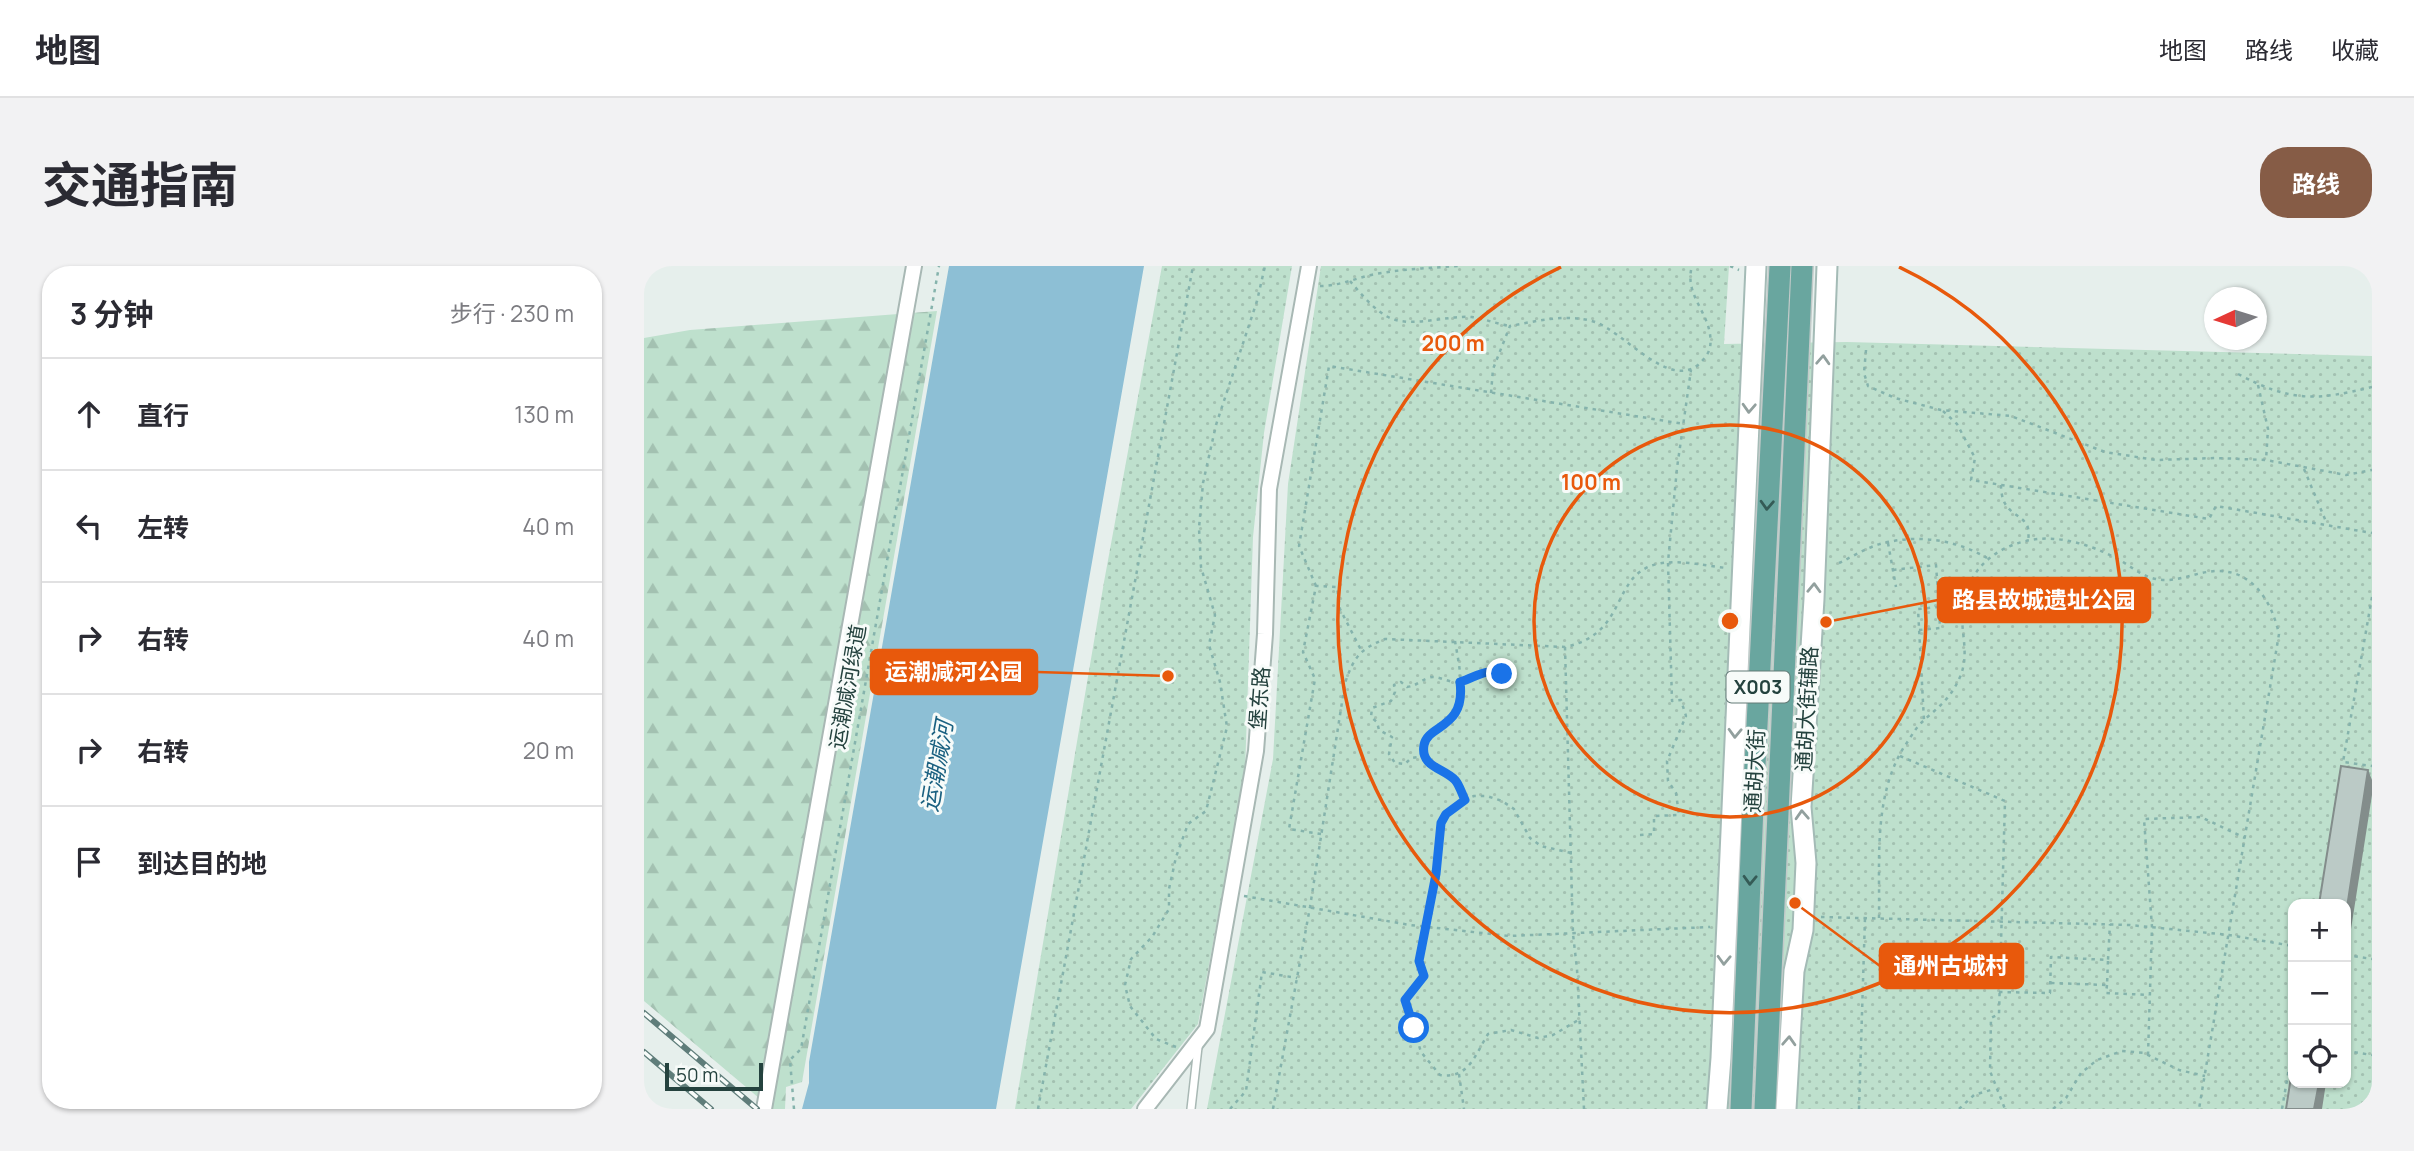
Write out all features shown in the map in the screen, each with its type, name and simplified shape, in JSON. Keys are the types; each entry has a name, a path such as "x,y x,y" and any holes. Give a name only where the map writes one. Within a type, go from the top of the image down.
{"main road":[{"name":"通胡大街","path":"1741,1109 1780,266"},
{"name":"通胡大街","path":"1765,1109 1802,266"}],"street":[{"path":"764,1109 914,266"},
{"name":"堡东路","path":"1145,1109 1207,1029 1256,751 1265,634 1269,489 1309,266"},
{"name":"通胡大街辅路","path":"1786,1109 1794,971 1803,930 1806,863 1801,807 1814,599 1827,266"},
{"path":"1717,1109 1741,569 1751,269"}],"lane":[{"path":"1191,1109 1198,1040"}],"path":[{"name":"运潮减河绿道","path":"794,1109 790,1060 801,1049 939,266"},
{"path":"1038,1109 1193,266"},
{"path":"1188,1053 1156,1039 1130,1006 1125,985 1131,960 1152,937 1169,909 1169,889 1176,858 1188,824 1206,811 1227,727 1220,682 1209,645 1215,615 1202,567 1199,528 1203,483 1216,425 1257,301 1265,266"},
{"path":"1306,286 1333,286 1402,269 1458,266"},
{"path":"1350,281 1366,299 1391,318 1412,322 1446,317 1475,317 1510,326 1567,318 1594,321 1614,331 1651,360 1677,372 1691,370 1703,360 1709,350 1708,321 1692,294 1692,266"},
{"path":"1730,266 1751,269"},
{"path":"1491,393 1493,369 1510,326"},
{"path":"1866,351 1864,373 1868,386 1895,398 1941,410 2011,416 2105,452 2156,460 2266,460 2346,475 2372,470"},
{"path":"1321,834 1289,829 1315,678 1303,653 1316,586 1299,546 1329,366 1684,424"},
{"path":"1640,835 1654,834 1654,816 1679,815 1676,793 1668,781 1667,761 1686,716 1681,700 1672,701 1668,562 1691,370"},
{"path":"2238,374 2258,385 2293,396 2330,398 2372,387"},
{"path":"2258,385 2267,429 2266,460"},
{"path":"1941,410 1957,424 1975,458 1971,480 2208,519 2216,506 2372,533"},
{"path":"2303,467 2327,524"},
{"path":"2001,485 2001,493 2007,507 2028,527 2029,540"},
{"path":"1839,563 1878,544 1906,540 1939,540 1968,547 1987,558"},
{"path":"1879,918 1882,815 1890,776 1919,726 1948,699 1960,677 1966,645 1962,611 1970,582 1987,558 2007,547 2029,540 2075,542 2104,552 2145,577 2164,580 2218,571 2232,573 2251,582 2274,611 2279,634 2199,1109"},
{"path":"1888,542 1896,587"},
{"path":"1273,1109 1310,907 1345,682 1352,662 1366,647 1385,639 1565,647 1584,643 1598,634 1611,619 1627,585 1637,573 1654,564 1668,562 1741,569"},
{"path":"1893,569 1936,565 1940,628 1919,630"},
{"path":"1316,586 1338,587 1340,609 1362,652"},
{"path":"2372,597 2343,761 2372,765"},
{"path":"1924,721 1918,609 1939,607"},
{"path":"1939,613 1962,611"},
{"path":"1455,641 1461,691 1458,706 1452,719 1430,735 1424,743 1425,756 1433,767 1455,780 1465,800"},
{"path":"1565,647 1573,934 1584,1109"},
{"path":"1425,756 1411,758 1405,764 1395,763 1390,754 1392,737 1379,730 1377,722 1371,717 1372,708 1391,701 1395,692 1394,685 1401,682 1407,687 1413,687 1429,677 1460,682 1472,678 1480,671 1502,674"},
{"path":"1900,756 2005,801 1999,1014 1991,1018 1990,1071 2005,1109"},
{"path":"1571,853 1541,846 1530,838 1514,809 1488,796 1474,796 1446,814 1441,823 1436,874 1419,961 1424,976 1405,1000 1421,1052 1440,1075 1454,1077 1474,1058 1488,1034 1511,1030 1538,1038 1553,1035 1580,1019"},
{"path":"2148,1055 2152,927 2144,819 2201,817 2245,838"},
{"path":"1231,894 1425,927 1509,936 1714,927"},
{"path":"1811,917 2110,924 2229,935 2288,945"},
{"path":"1859,1109 1865,918"},
{"path":"2110,924 2106,993 2149,995"},
{"path":"2351,956 2372,959"},
{"path":"1999,992 2050,993 2051,957 2108,960"},
{"path":"1230,1109 1247,1091 1262,972 1297,978"},
{"path":"2050,983 2107,985"},
{"path":"2053,1109 2066,1098 2081,1073 2097,1060 2122,1051 2148,1055 2179,1070 2205,1076"},
{"path":"2351,1052 2372,1055"},
{"path":"1459,1074 1464,1109"},
{"path":"2282,1109 2288,1074"},
{"path":"1959,1109 1974,1095 1995,1089"}],"green space":[{"path":"1162,266 1292,266 1264,433 1253,537 1245,771 1198,1024 1131,1109 1015,1109 1104,582"},
{"path":"1321,266 1729,266 1724,344 1847,342 2372,356 2372,1109 1207,1109 1273,759 1288,484"},
{"path":"937,311 802,1082 786,1087 785,1109 772,1109 644,1001 644,338 690,330"}],"water":[{"name":"运潮减河","path":"949,266 1144,266 996,1109 802,1109 809,1083 809,1062"}],"building":[{"path":"2341,766 2368,770 2348,899 2320,899"},
{"path":"2289,1088 2318,1088 2314,1109 2286,1109"}],"railway":[{"path":"644,1013 757,1109"},
{"path":"644,1052 711,1109"}],"place":[{"name":"路县故城遗址公园","path":"1826,622"},
{"name":"运潮减河公园","path":"1168,676"},
{"name":"通州古城村","path":"1795,903"}],"route":[{"path":"1414,1028 1405,1000 1424,976 1419,961 1436,874 1441,823 1446,814 1465,800 1455,780 1433,767 1425,756 1424,743 1430,735 1452,719 1458,706 1460,682 1472,678 1480,671 1502,674"}]}
